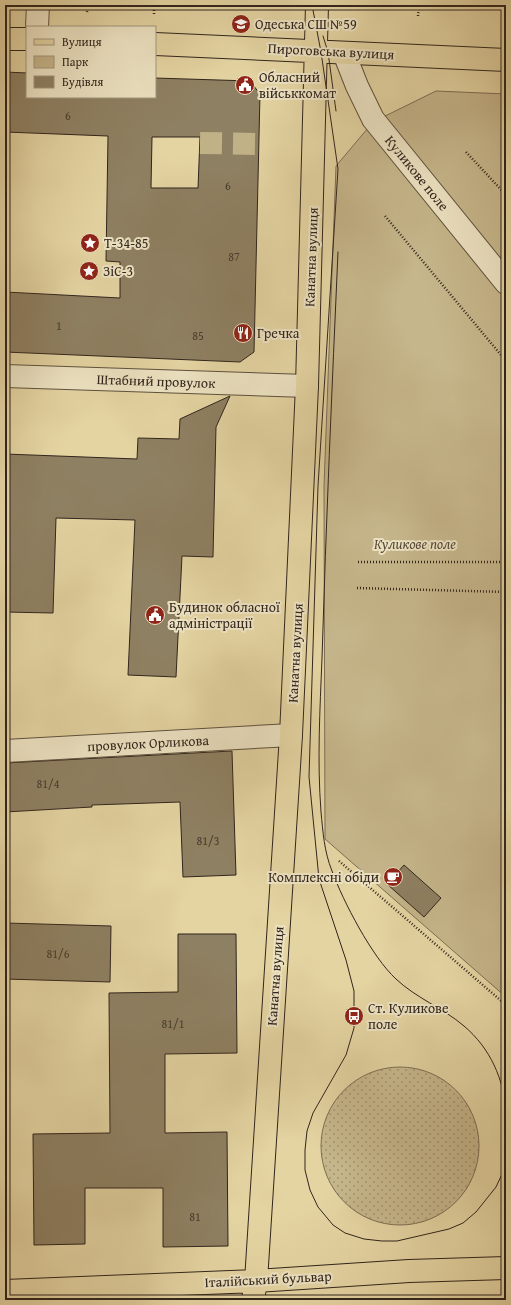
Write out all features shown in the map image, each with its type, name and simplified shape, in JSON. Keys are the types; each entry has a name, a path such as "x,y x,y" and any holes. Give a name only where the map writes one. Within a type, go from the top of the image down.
{"main road":[{"name":"Канатна вулиця","path":"254,1290 291,735 307,386 317,5"},
{"path":"5,39 26,39"},
{"name":"Пироговська вулиця","path":"156,44 317,50 321,52 506,60"},
{"name":"Італійський бульвар","path":"5,1291 254,1290 409,1271 506,1268"}],"street":[{"path":"37,26 38,5"},
{"name":"Куликове поле","path":"344,53 373,120 506,283"},
{"name":"Штабний провулок","path":"5,376 307,386"},
{"name":"провулок Орликова","path":"5,751 291,735"}],"path":[{"path":"87,12 88,5"},
{"path":"154,5 154,14"},
{"path":"418,16 419,5"},
{"path":"466,152 506,195"},
{"path":"385,216 506,361"},
{"path":"358,562 506,562"},
{"path":"357,588 506,592"},
{"path":"339,861 506,1005"}],"green space":[{"name":"Куликове поле","path":"436,91 506,94 506,997 325,839 324,486 336,166 373,122"},
{"path":"400,1067 430,1073 456,1090 473,1116 479,1146 473,1176 456,1202 430,1219 400,1225 370,1219 344,1202 327,1176 321,1146 327,1116 344,1090 370,1073"}],"building":[{"path":"5,72 26,73 26,98 156,98 156,78 250,81 260,94 254,352 240,362 5,352 5,292 120,298 120,262 106,261 108,136 5,132","holes":["152,137 200,137 198,188 151,188"]},
{"path":"230,396 216,427 213,557 182,556 176,677 128,675 135,520 56,518 53,613 5,612 5,454 137,459 138,438 179,439 180,419"},
{"path":"232,751 236,875 183,877 180,802 92,805 92,807 5,812 5,763"},
{"path":"404,865 441,898 424,917 387,884"},
{"path":"5,923 111,926 110,982 5,979"},
{"path":"178,934 236,934 237,1053 165,1054 165,1133 227,1132 228,1246 163,1247 163,1188 85,1188 85,1244 34,1245 33,1134 110,1133 109,993 178,992"}],"tunnel":[{"path":"200,143 259,144"}],"tram line":[{"path":"312,5 321,52 338,169 318,486 309,777 319,879 346,960 354,991 354,1028 346,1055 313,1113 307,1131 305,1170 310,1190 318,1207 333,1225 345,1233 364,1239 397,1241 449,1229 463,1223 476,1212 496,1187 503,1172 506,1156"},
{"path":"323,36 328,52 336,111"},
{"path":"338,252 319,735 321,812 326,849 329,864 343,897 359,928 377,957 404,986 464,1026 481,1044 499,1076 505,1100 506,1112"}],"place":[{"name":"Одеська CШ №59","path":"241,24"},
{"name":"Обласний військкомат","path":"245,85"},
{"name":"Т-34-85","path":"90,243"},
{"name":"ЗіС-3","path":"89,271"},
{"name":"Гречка","path":"243,333"},
{"name":"Будинок обласної адміністрації","path":"155,615"},
{"name":"Комплексні обіди","path":"393,877"},
{"name":"Ст. Куликове поле","path":"354,1016"}]}
